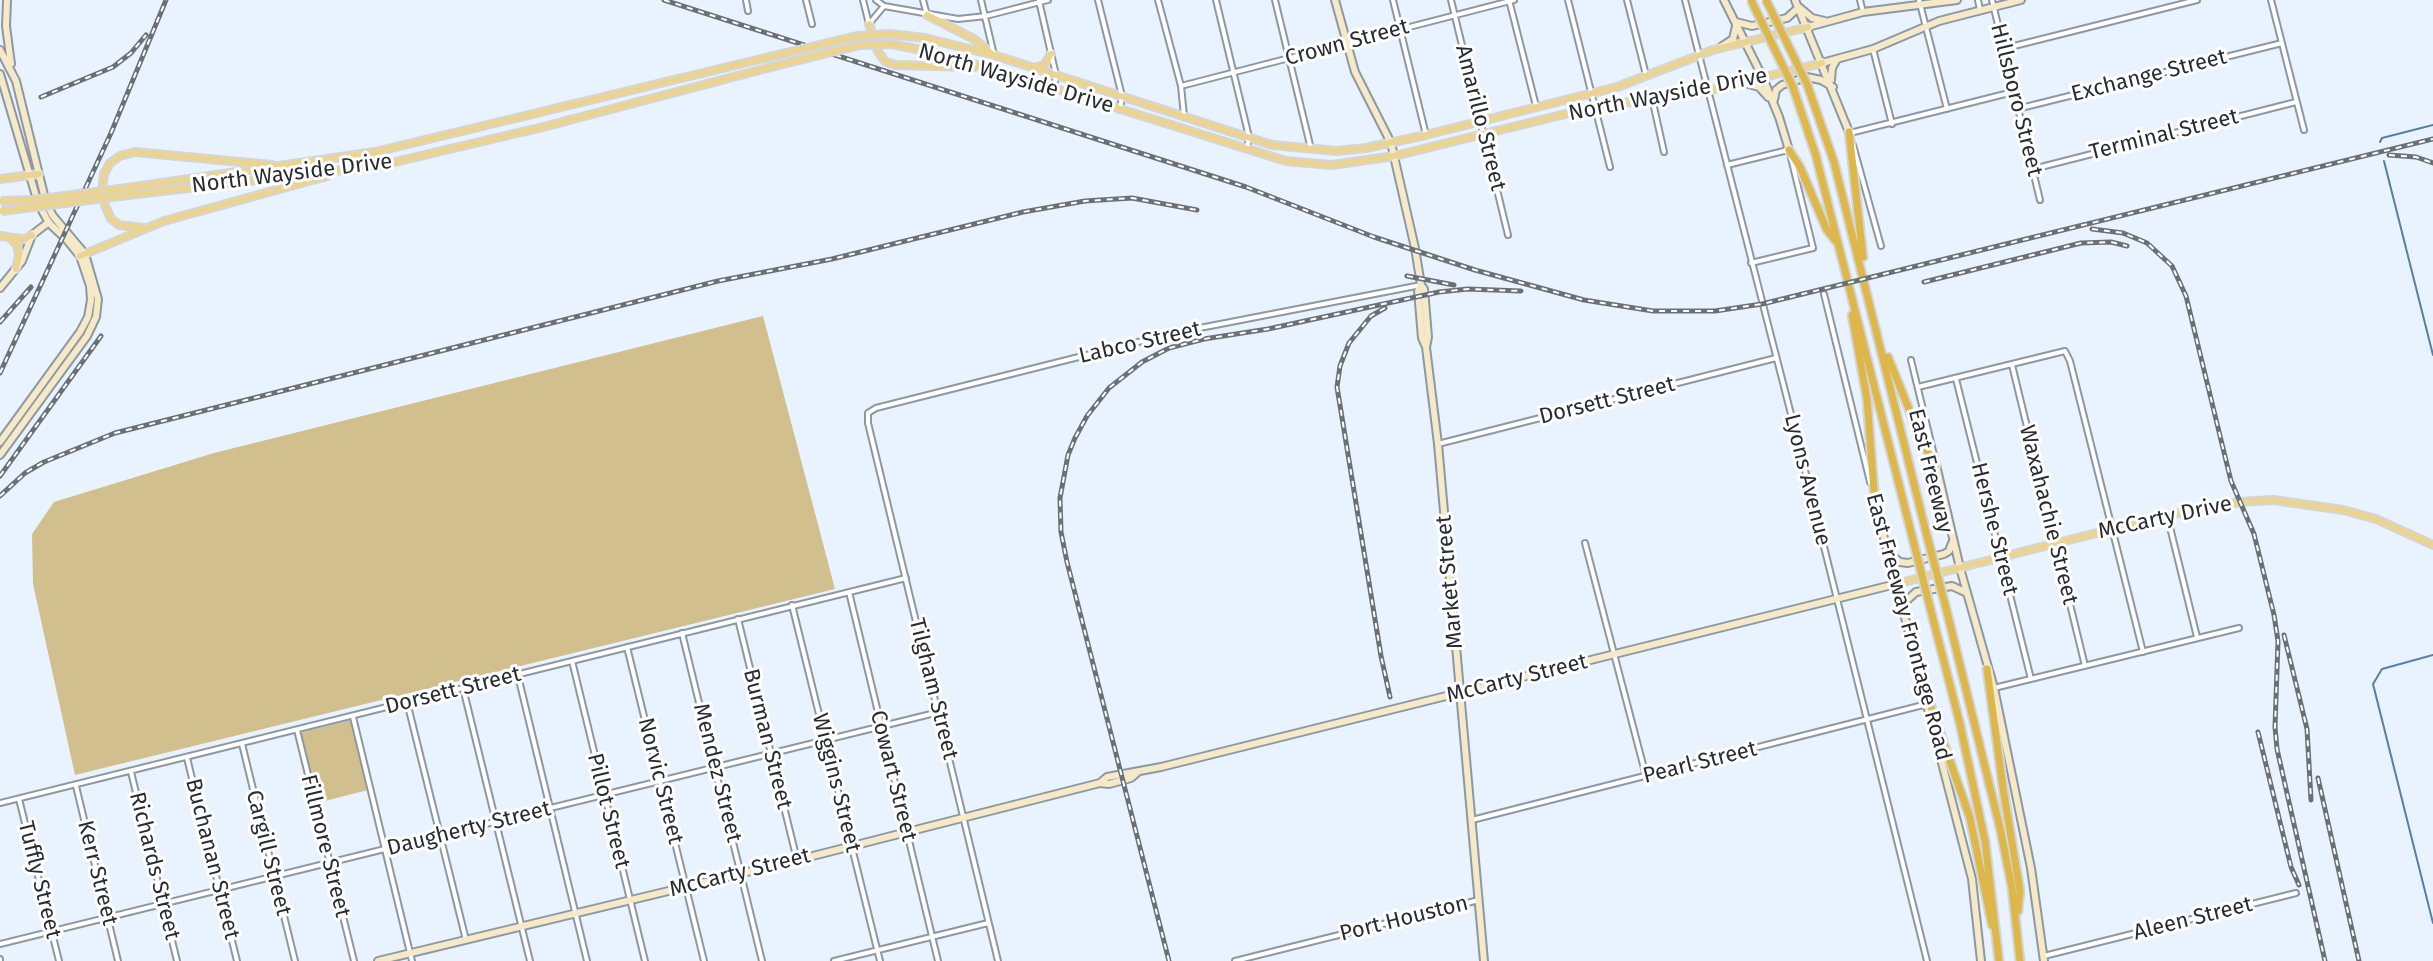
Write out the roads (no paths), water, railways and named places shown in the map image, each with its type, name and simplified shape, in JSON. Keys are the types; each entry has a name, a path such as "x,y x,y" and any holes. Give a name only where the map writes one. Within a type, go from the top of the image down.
{"highway":[{"name":"East Freeway","path":"1751,0 1793,87 1808,127 1960,724 1985,841 1999,961"},
{"name":"East Freeway","path":"1766,0 1807,84 1834,162 2000,828 2017,921 2020,961"},
{"path":"1849,132 1857,221 1870,303"},
{"path":"1789,150 1800,167 1827,230 1837,243"},
{"path":"1851,297 1852,330 1867,399 1875,504"},
{"path":"1874,318 1897,383 1923,444 1936,465"},
{"path":"1987,669 2020,891 2017,921"},
{"path":"1918,670 1970,818 1999,961"}],"main road":[{"path":"0,455 4,440 86,322 91,306 91,290 82,255 46,203 8,44 7,0"},
{"name":"Market Street","path":"1335,0 1355,72 1391,143 1421,285 1418,291 1422,338 1426,347 1438,444 1484,961"},
{"path":"1724,0 1763,78 1789,150"},
{"name":"North Wayside Drive","path":"1,205 127,191 399,147 835,40 890,34 925,38 994,55 1272,145 1337,151 1426,135 1590,93 1646,77 1713,50 1863,12 1957,0"},
{"name":"North Wayside Drive","path":"1,205 344,171 443,151 841,49 891,44 932,52 1054,88 1247,151 1286,161 1349,163 1394,156 1594,107 1707,91 1763,78 1873,49 1992,3 2021,0"},
{"path":"1736,22 1752,26 1787,18 1797,3"},
{"path":"1797,3 1812,18 1829,21"},
{"path":"1797,3 1849,132"},
{"path":"927,15 974,39 994,55"},
{"path":"1713,50 1733,39 1736,22"},
{"path":"869,24 878,52 886,62 896,65 983,67"},
{"path":"0,50 16,81"},
{"path":"1032,68 1044,65 1051,54"},
{"path":"1833,87 1831,77 1837,59"},
{"path":"0,74 38,203 49,223 82,255"},
{"path":"1775,106 1776,90 1795,81 1815,77 1833,87"},
{"path":"1741,83 1759,87 1775,106"},
{"path":"7,93 18,91"},
{"path":"144,228 119,225 111,219 105,205 102,193 104,174 110,163 120,156 140,152 296,165"},
{"path":"27,163 35,161"},
{"path":"82,255 144,228 344,171"},
{"path":"0,179 39,174"},
{"path":"0,236 25,239 49,223 53,216"},
{"path":"0,288 22,261 32,235"},
{"path":"9,237 19,248 16,269"},
{"path":"1936,465 1960,568 1994,688 2031,868 2044,958"},
{"name":"McCarty Drive","path":"1896,584 2167,515 2239,502 2295,502 2364,515 2433,545"},
{"name":"East Freeway Frontage Road","path":"1875,504 1972,879 1981,961"},
{"path":"1887,552 1900,562 1908,563 1944,554 1952,547 1953,534"},
{"name":"McCarty Street","path":"378,961 411,957 522,926 1100,783 1109,784 1131,778 1138,772 1896,584"},
{"path":"1903,615 1905,602 1916,592 1952,586 1961,588 1967,594"}],"street":[{"path":"746,0 748,11"},
{"path":"806,0 812,24"},
{"path":"863,0 869,24"},
{"path":"876,0 884,6 958,19 986,16 1048,0"},
{"path":"923,0 927,15"},
{"path":"981,0 994,55"},
{"path":"1098,0 1122,96 1120,110"},
{"path":"1158,0 1181,86 1184,116"},
{"path":"1216,0 1249,137 1247,151"},
{"path":"1275,0 1312,150"},
{"path":"1393,0 1426,135"},
{"name":"Amarillo Street","path":"1451,0 1508,235"},
{"path":"1511,0 1536,106"},
{"name":"Crown Street","path":"1181,86 1511,0"},
{"path":"1568,0 1610,167"},
{"path":"1627,0 1646,77"},
{"name":"Lyons Avenue","path":"1685,0 1927,961"},
{"path":"1860,0 1863,12"},
{"name":"Hillsboro Street","path":"1978,0 1980,10"},
{"path":"2002,49 2197,0"},
{"path":"2271,0 2304,130"},
{"path":"1039,1 1056,75 1054,88"},
{"path":"1920,3 1947,109"},
{"name":"Hillsboro Street","path":"1992,3 2040,200"},
{"path":"869,24 884,6"},
{"name":"Exchange Street","path":"2017,109 2282,43"},
{"path":"1873,49 1892,124"},
{"path":"1881,246 1849,132 1892,124 2013,92"},
{"path":"1652,98 1664,152"},
{"name":"Terminal Street","path":"2033,169 2296,102"},
{"path":"1727,165 1789,150 1813,248 1751,263"},
{"name":"Labco Street","path":"868,417 868,413 876,408 1174,333 1421,285"},
{"name":"East Freeway Frontage Road","path":"1824,294 1875,504"},
{"path":"1918,387 2065,351 2143,652"},
{"name":"Dorsett Street","path":"1438,444 1776,358"},
{"path":"1911,360 1936,465"},
{"name":"Waxahachie Street","path":"2012,365 2085,666"},
{"name":"Hershe Street","path":"1956,379 2031,679"},
{"name":"Tilgham Street","path":"868,417 998,961"},
{"path":"2167,515 2197,638"},
{"path":"1585,543 1646,776"},
{"name":"Dorsett Street","path":"0,803 906,578"},
{"name":"Cowart Street","path":"849,592 938,961"},
{"name":"Wiggins Street","path":"792,605 880,961"},
{"name":"Burman Street","path":"738,619 797,860"},
{"path":"1994,688 2239,628"},
{"name":"Mendez Street","path":"682,633 762,961"},
{"name":"Norvic Street","path":"627,647 704,961"},
{"name":"Pillot Street","path":"572,661 645,961"},
{"path":"518,675 587,961"},
{"path":"463,688 530,961"},
{"path":"407,702 466,940"},
{"name":"Pearl Street","path":"1472,820 1927,704"},
{"name":"Daugherty Street","path":"0,944 939,712"},
{"path":"353,717 411,957"},
{"name":"Fillmore Street","path":"297,730 354,961"},
{"name":"Cargill Street","path":"242,744 295,961"},
{"name":"Buchanan Street","path":"187,758 237,961"},
{"name":"Richards Street","path":"131,772 177,961"},
{"name":"Kerr Street","path":"76,786 118,961"},
{"name":"Tuffly Street","path":"19,799 59,961"},
{"name":"Aleen Street","path":"2044,958 2296,893"},
{"name":"Port Houston","path":"1235,961 1479,900"},
{"path":"834,961 988,923"}],"waterway":[{"path":"2380,142 2382,138 2433,125"},
{"path":"2384,161 2433,355"},
{"path":"2433,655 2382,669 2373,684 2433,923"}],"railway":[{"path":"0,373 111,133 166,0"},
{"path":"664,0 1246,187 1374,237 1475,270 1584,300 1653,311 1715,311 1762,304 2433,139"},
{"path":"41,97 113,67 131,53 146,35"},
{"path":"2389,155 2416,157 2433,163"},
{"path":"0,496 25,473 44,462 115,433 718,281 832,259 1023,212 1085,201 1132,198 1197,210"},
{"path":"2092,229 2123,233 2147,243 2172,266 2186,296 2231,481 2254,534 2274,615 2278,641 2277,749 2325,961"},
{"path":"1924,282 2081,243 2111,242 2127,246"},
{"path":"1407,276 1454,285"},
{"path":"0,322 31,287"},
{"path":"1169,961 1061,532 1060,498 1068,455 1075,438 1087,416 1109,388 1142,362 1169,348 1439,292 1468,289 1521,291"},
{"path":"1385,308 1371,316 1349,343 1340,366 1337,387 1390,697"},
{"path":"0,476 101,336"},
{"path":"2284,635 2307,729 2311,800"},
{"path":"2258,732 2291,867 2299,885"},
{"path":"2318,778 2359,961"}]}
